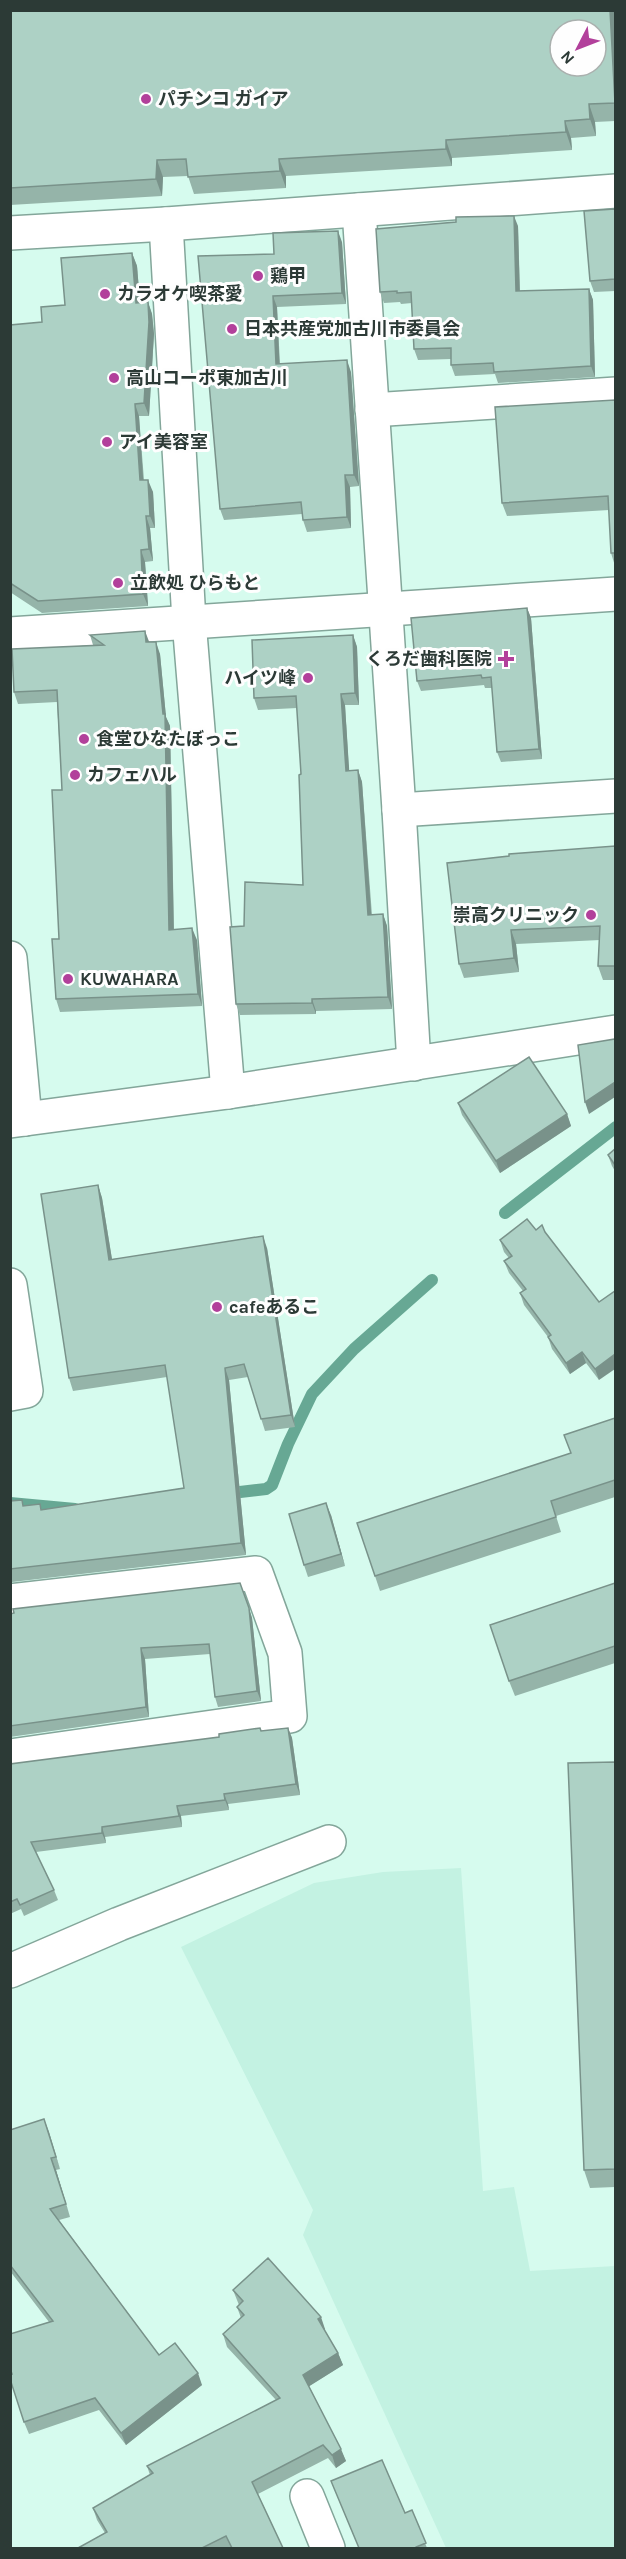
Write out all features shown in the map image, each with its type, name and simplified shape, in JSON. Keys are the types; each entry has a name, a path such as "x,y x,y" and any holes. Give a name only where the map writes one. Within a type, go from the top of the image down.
{"street":[{"path":"10,232 166,224 615,190"},
{"path":"359,210 414,1064"},
{"path":"166,224 189,621 228,1092"},
{"path":"372,410 615,394"},
{"path":"10,634 615,594"},
{"path":"399,810 615,796"},
{"path":"10,958 18,1120 228,1092 615,1032"},
{"path":"10,1285 26,1391 10,1394"},
{"path":"10,1601 256,1573 285,1653 290,1716 10,1756"},
{"path":"10,1971 119,1924 329,1842"},
{"path":"307,2496 328,2548"}],"shaded area":[{"path":"461,1868 483,2191 514,2187 530,2271 615,2266 615,2548 446,2548 303,2235 313,2210 181,1947 314,1883 383,1872"}],"building":[{"path":"10,10 610,10 615,103 589,104 590,119 565,121 566,132 446,140 446,149 279,159 280,171 188,177 186,159 157,160 156,179 10,188"},
{"path":"615,209 615,279 590,281 584,211"},
{"path":"514,216 516,291 589,289 591,366 494,372 493,363 451,365 451,348 414,349 411,292 380,292 376,229 456,222 456,217"},
{"path":"338,231 342,293 273,296 276,364 347,360 354,475 345,475 347,517 303,520 301,502 220,509 198,256 274,254 273,233"},
{"path":"132,253 136,303 148,302 149,322 144,403 135,404 140,480 148,480 150,516 146,516 149,549 141,550 143,594 38,601 10,583 10,325 42,322 41,307 65,305 61,258"},
{"path":"615,400 615,553 611,553 608,496 502,503 495,407"},
{"path":"527,608 539,749 497,752 491,677 482,678 481,675 417,681 411,618"},
{"path":"145,631 146,642 156,642 163,714 165,714 169,930 192,928 198,994 56,999 52,939 59,939 52,790 62,790 57,690 14,692 12,649 104,645 90,635"},
{"path":"353,635 355,693 341,694 346,771 358,770 368,915 383,914 388,997 312,999 312,1003 236,1004 230,927 244,926 245,882 303,885 299,775 301,774 296,696 254,698 252,640"},
{"path":"615,846 615,966 598,966 600,926 511,930 514,958 459,964 447,863 509,856 509,854"},
{"path":"615,1039 615,1082 585,1102 578,1045"},
{"path":"529,1057 567,1114 496,1161 458,1103"},
{"path":"615,1149 615,1165 608,1155"},
{"path":"98,1185 109,1260 263,1236 291,1415 261,1419 244,1364 225,1368 241,1543 10,1569 10,1501 22,1500 23,1506 40,1504 41,1510 184,1488 165,1365 69,1378 41,1194"},
{"path":"527,1219 536,1230 542,1225 599,1302 615,1291 615,1354 595,1369 582,1352 566,1363 548,1337 551,1335 520,1293 526,1289 504,1261 512,1256 500,1240"},
{"path":"615,1418 615,1480 551,1501 556,1517 375,1576 357,1523 571,1453 564,1435"},
{"path":"326,1503 341,1554 304,1565 289,1514"},
{"path":"240,1583 249,1608 257,1691 215,1697 209,1644 141,1648 146,1707 10,1726 10,1614 14,1613 13,1609"},
{"path":"615,1583 615,1646 509,1681 490,1625"},
{"path":"260,1728 261,1731 288,1728 296,1784 224,1794 225,1800 177,1806 179,1816 102,1827 102,1833 31,1842 54,1890 20,1905 17,1899 10,1902 10,1764 219,1737 219,1734"},
{"path":"615,1762 615,2169 584,2170 568,1763"},
{"path":"44,2119 56,2157 51,2158 66,2204 50,2209 159,2355 175,2343 198,2373 121,2433 95,2398 24,2422 10,2379 10,2374 12,2374 10,2334 53,2321 10,2265 10,2130"},
{"path":"268,2258 321,2317 318,2319 338,2353 303,2375 341,2449 332,2455 323,2445 252,2482 283,2548 232,2548 226,2536 202,2548 78,2548 107,2532 93,2508 153,2473 147,2466 280,2398 223,2334 244,2315 237,2307 243,2301 233,2290"},
{"path":"382,2460 405,2513 412,2510 426,2543 416,2548 359,2548 331,2481"}],"waterway":[{"path":"505,1213 616,1127"},
{"path":"223,1494 266,1489 272,1485 288,1444 312,1394 354,1349 432,1280"},
{"path":"10,1503 75,1509"}],"place":[{"name":"パチンコ ガイア","path":"146,99"},
{"name":"鶏甲","path":"258,276"},
{"name":"カラオケ喫茶愛","path":"105,294"},
{"name":"日本共産党加古川市委員会","path":"232,329"},
{"name":"高山コーポ東加古川","path":"114,378"},
{"name":"アイ美容室","path":"107,442"},
{"name":"立飲処 ひらもと","path":"118,583"},
{"name":"くろだ歯科医院","path":"506,659"},
{"name":"ハイツ峰","path":"308,678"},
{"name":"食堂ひなたぼっこ","path":"84,739"},
{"name":"カフェハル","path":"75,775"},
{"name":"崇高クリニック","path":"591,915"},
{"name":"KUWAHARA","path":"68,979"},
{"name":"cafeあるこ","path":"217,1307"}]}
